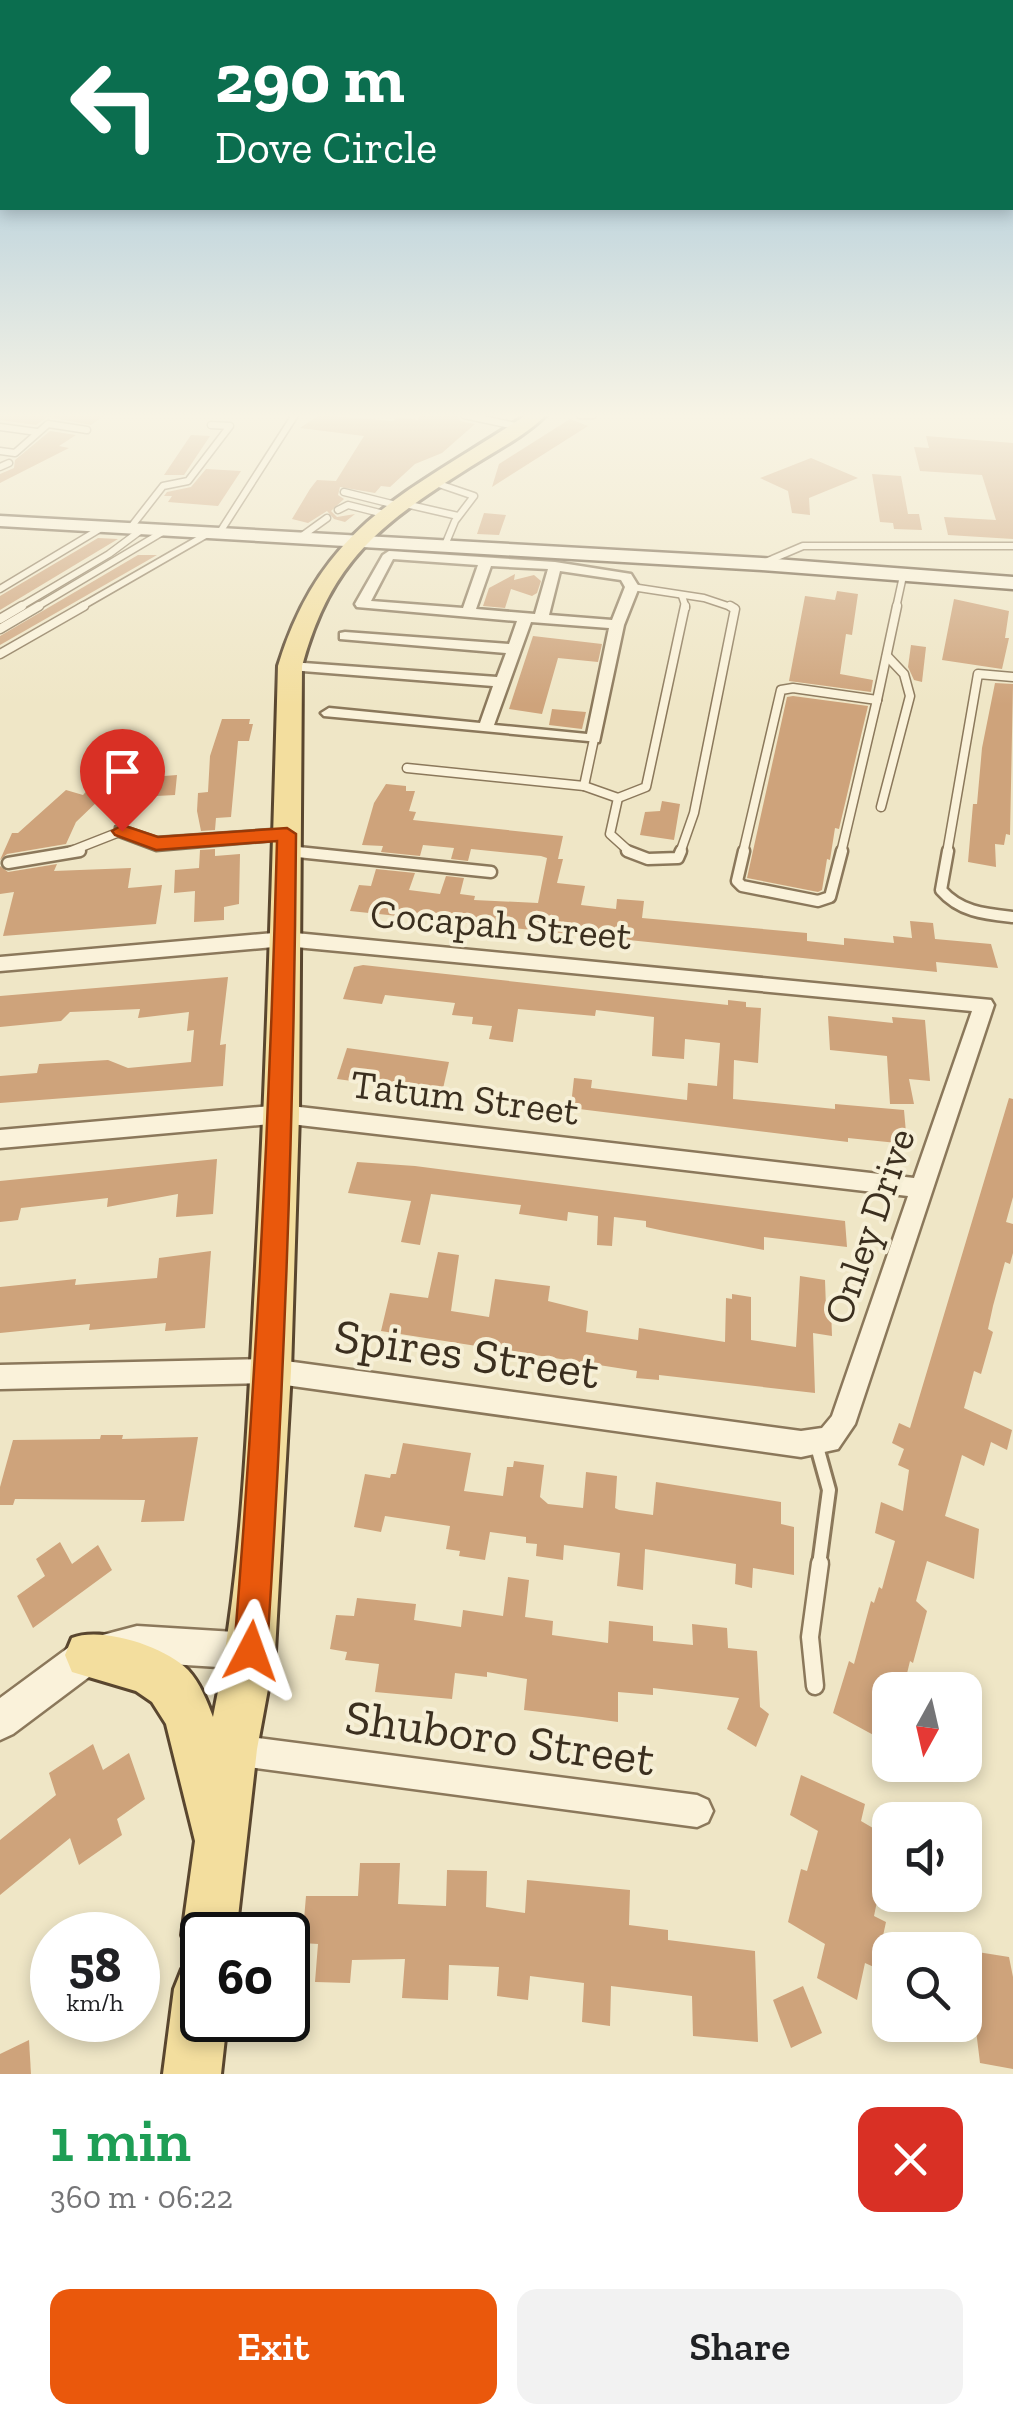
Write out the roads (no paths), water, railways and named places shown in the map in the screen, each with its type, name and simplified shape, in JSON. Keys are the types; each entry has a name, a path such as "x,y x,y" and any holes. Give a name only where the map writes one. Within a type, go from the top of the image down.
{"main road":[{"path":"212,1912 232,1750 251,1651 272,1372 282,1114 290,666 295,639 320,586 354,540 388,512"},
{"path":"0,520 762,564 1013,583"},
{"path":"89,1655 144,1669 170,1685 185,1709 198,1749 219,1852"},
{"path":"192,2074 196,2042"}],"street":[{"path":"616,626 362,604 388,555 555,566 626,578 632,587"},
{"path":"329,713 594,739 616,626 642,557"},
{"path":"469,612 486,562"},
{"path":"485,729 515,649 533,619 555,566"},
{"path":"345,636 515,649"},
{"path":"290,666 504,682"},
{"path":"122,831 156,844 287,842"},
{"name":"Cocapah Street","path":"6,963 285,939 984,1005"},
{"name":"Onley Drive","path":"809,1443 829,1440 842,1424 984,1005"},
{"name":"Tatum Street","path":"0,1139 282,1114 920,1188"},
{"name":"Spires Street","path":"0,1377 272,1372 809,1443"},
{"path":"0,1721 89,1655 136,1644 251,1651"},
{"name":"Shuboro Street","path":"232,1750 697,1811"}],"lane":[{"path":"0,619 109,554 137,528 147,512"},
{"path":"0,654 216,532 229,512"},
{"path":"424,512 458,516"},
{"path":"445,545 461,512"},
{"path":"302,536 326,518"},
{"path":"0,589 104,526"},
{"path":"0,629 166,529"},
{"path":"762,564 803,546 1013,546"},
{"path":"877,700 794,688 781,690 738,881 742,886 818,901 830,897 877,700 903,576"},
{"path":"618,798 610,834 620,848 635,858 678,858 694,813 736,609 721,599 632,587"},
{"path":"407,768 584,786 618,798 646,787 687,610 682,596"},
{"path":"881,807 910,696 904,674 887,656"},
{"path":"1013,677 978,674 941,890 950,904 970,912 1013,916"},
{"path":"584,786 594,739"},
{"path":"8,863 79,851 122,831"},
{"path":"287,842 491,872"},
{"path":"809,1443 829,1490 810,1638 815,1686"}]}
